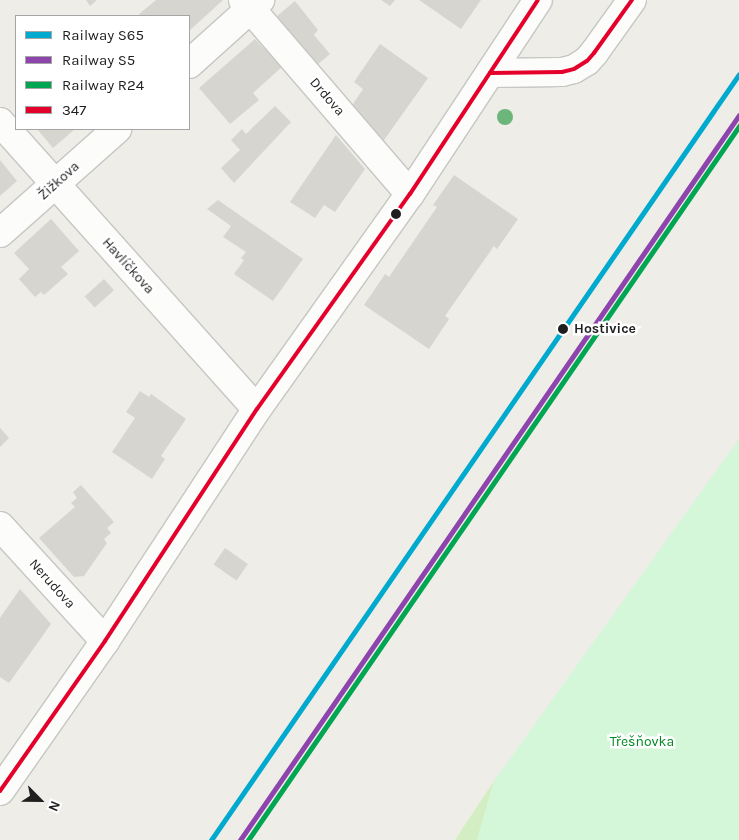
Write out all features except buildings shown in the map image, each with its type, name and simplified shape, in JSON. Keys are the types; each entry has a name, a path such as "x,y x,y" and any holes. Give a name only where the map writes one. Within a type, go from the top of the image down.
{"street":[{"path":"0,791 104,641 257,409 410,194 538,0"},
{"path":"490,73 562,72 574,69 594,53 632,0"},
{"path":"190,63 251,3"},
{"name":"Drdova","path":"251,3 410,194"},
{"name":"Havlíčkova","path":"0,122 257,409"},
{"name":"Žižkova","path":"0,233 116,130"},
{"name":"Nerudova","path":"0,526 104,641"}],"green space":[{"name":"Třešňovka","path":"739,439 739,840 477,840 494,781"},
{"path":"494,781 477,840 455,840"}],"rail line":[{"name":"S65","path":"211,840 739,74"},
{"name":"S5","path":"240,840 739,115"},
{"name":"R24","path":"248,840 739,126"}],"transit line":[{"name":"347","path":"0,791 105,641 257,409 410,194 538,0"},
{"name":"347","path":"490,73 562,72 574,69 587,61 594,53 632,0"}],"place":[{"name":"Hostivice","path":"563,329"}]}
